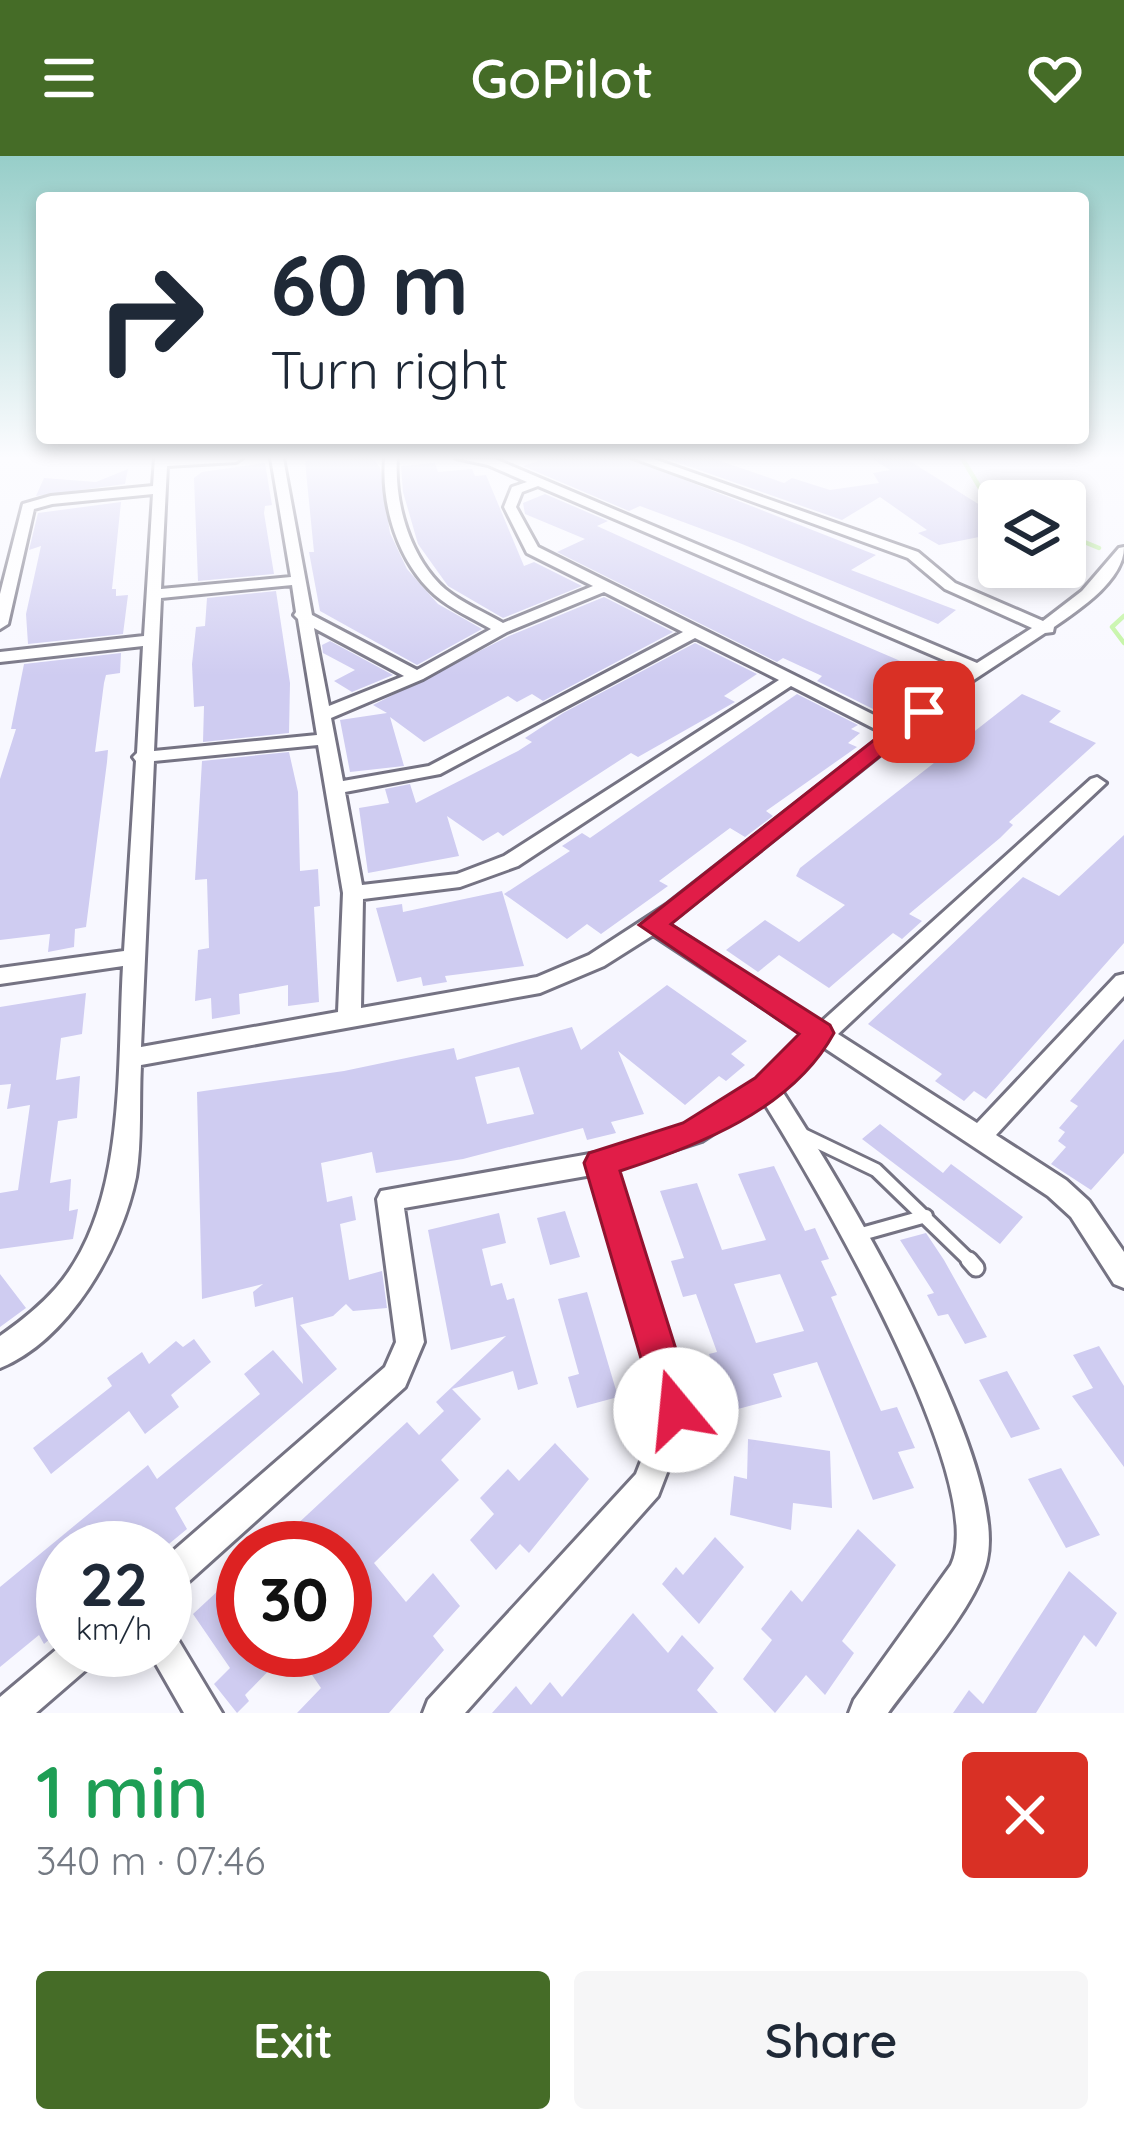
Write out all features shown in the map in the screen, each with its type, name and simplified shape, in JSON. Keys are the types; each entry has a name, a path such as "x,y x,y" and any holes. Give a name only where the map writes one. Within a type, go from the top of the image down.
{"street":[{"path":"2,615 22,531"},
{"path":"0,1354 56,1313 93,1265 123,1175 158,531"},
{"path":"290,531 353,892 350,1020"},
{"path":"403,531 423,574 439,591 502,628"},
{"path":"523,531 532,550 897,733"},
{"path":"651,531 978,669"},
{"path":"844,531 913,555 950,586 1048,629"},
{"path":"129,1058 578,974 652,925 978,669 1048,629 1095,593 1124,551"},
{"path":"154,594 298,580"},
{"path":"325,714 417,676 502,628 604,587"},
{"path":"301,615 417,676"},
{"path":"336,788 434,770 692,633"},
{"path":"0,657 152,640"},
{"path":"353,892 460,880 511,861 790,680"},
{"path":"142,757 327,739"},
{"path":"192,1556 395,1377 410,1342 390,1199 601,1163 693,1134 766,1087 819,1033 1097,783"},
{"path":"652,925 981,1135 1080,1209 1124,1275"},
{"path":"0,976 134,957"},
{"path":"981,1135 1124,982"},
{"path":"766,1087 858,1235 970,1490 973,1558 867,1713"},
{"path":"441,1713 647,1485 676,1410 601,1163"},
{"path":"9,1713 51,1677"},
{"path":"182,1677 204,1713"}],"lane":[{"path":"798,1133 848,1152 891,1181 976,1268"},
{"path":"858,1235 926,1216"}],"building":[{"path":"34,531 118,531 112,589 116,596 128,595 123,634 28,644 26,614 41,546 29,550"},
{"path":"196,531 267,531 274,574 198,581"},
{"path":"312,531 390,531 407,569 438,604 482,629 417,665 320,611 309,552 314,552"},
{"path":"414,531 509,531 524,566 534,562 582,586 503,618 448,586 418,544"},
{"path":"565,531 607,531 919,669 929,663 953,674 930,689 917,683 877,711 817,681 822,676 783,658 777,662 557,552 585,539"},
{"path":"706,531 814,531 876,555 851,570 956,610 938,624"},
{"path":"978,531 978,537 939,545 918,533"},
{"path":"276,591 290,683 289,733 203,742 204,706 194,707 192,664 196,627 205,626 207,598"},
{"path":"604,597 673,632 543,701 532,694 517,702 508,696 424,742 390,717 404,766 350,772 340,720 387,713 373,705 509,636"},
{"path":"330,641 393,675 352,692 334,681 355,670 323,653 322,645"},
{"path":"695,643 757,674 724,696 735,702 638,757 631,753 503,836 498,832 483,841 447,816 459,856 368,873 359,808 389,803 385,789 410,784 416,803 518,751 532,742 525,738 563,713"},
{"path":"121,653 120,673 106,675 95,752 108,750 86,927 75,929 74,947 48,952 50,934 0,940 0,779 16,729 11,729 24,664"},
{"path":"797,694 858,725 851,729 860,733 848,743 857,747 766,811 773,816 745,837 730,828 659,881 668,886 601,934 587,924 567,939 504,894 570,851 562,846 582,833 590,838"},
{"path":"1022,694 1061,711 1049,722 1096,743 1009,822 1013,825 1000,838 909,914 922,921 902,939 893,933 829,988 779,955 758,972 726,950 765,920 799,942 845,905 796,876 800,868"},
{"path":"289,752 298,792 300,871 318,869 320,906 314,907 319,1002 288,1006 288,985 239,994 240,1014 212,1019 211,998 195,1001 198,950 209,948 207,879 195,880 202,761"},
{"path":"1124,835 1124,943 986,1099 974,1091 964,1101 935,1081 942,1074 868,1024 1023,877 1059,896"},
{"path":"502,891 524,966 445,976 447,982 423,986 421,977 397,982 376,908 402,904 403,912"},
{"path":"667,985 747,1041 731,1054 745,1065 726,1081 719,1076 685,1105 618,1051 644,1114 611,1122 616,1133 587,1140 583,1128 463,1159 376,1173 372,1152 321,1163 327,1202 352,1196 356,1220 340,1224 349,1280 382,1271 387,1308 353,1311 346,1304 333,1316 300,1325 337,1369 175,1508 182,1521 80,1521 148,1465 157,1479 260,1394 244,1374 273,1350 303,1384 293,1297 255,1307 253,1292 263,1284 202,1299 197,1092 344,1071 454,1048 457,1060 572,1027 581,1050","holes":["519,1067 534,1114 487,1124 475,1077"]},
{"path":"86,993 82,1034 61,1038 56,1080 80,1076 77,1118 58,1121 50,1183 71,1179 69,1211 78,1209 73,1239 0,1249 0,1193 18,1190 30,1105 7,1109 11,1084 0,1085 0,1007"},
{"path":"1124,1039 1124,1153 1091,1190 1051,1164 1066,1147 1058,1141 1065,1132 1059,1128 1078,1106 1070,1101"},
{"path":"880,1124 943,1173 951,1164 1023,1217 1000,1244 862,1139"},
{"path":"774,1166 805,1231 815,1228 829,1259 821,1261 837,1295 831,1297 881,1411 897,1407 915,1448 898,1452 914,1488 873,1500 817,1362 773,1374 782,1397 738,1409 729,1385 721,1388 709,1354 717,1352 696,1294 683,1297 671,1261 684,1258 660,1191 697,1183 722,1250 766,1240 738,1174","holes":["780,1274 804,1331 756,1343 734,1284"]},
{"path":"565,1211 580,1257 550,1265 537,1218"},
{"path":"499,1213 506,1243 482,1249 491,1286 502,1283 507,1300 514,1298 538,1384 518,1390 513,1371 452,1389 481,1419 441,1460 459,1480 374,1563 406,1602 433,1573 460,1606 433,1636 444,1650 389,1713 297,1713 321,1688 313,1677 372,1677 372,1521 301,1521 407,1422 419,1435 444,1411 436,1402 506,1336 451,1350 428,1230"},
{"path":"926,1233 987,1337 965,1344 948,1314 938,1316 927,1295 934,1293 900,1240"},
{"path":"0,1274 26,1308 0,1327"},
{"path":"587,1292 618,1397 577,1408 568,1377 579,1374 558,1299"},
{"path":"194,1339 211,1362 171,1395 179,1407 145,1434 129,1411 51,1474 33,1448 112,1386 107,1378 142,1352 149,1364 176,1341 183,1347"},
{"path":"1099,1346 1124,1386 1124,1467 1072,1396 1093,1388 1073,1355"},
{"path":"1007,1371 1040,1429 1011,1438 979,1380"},
{"path":"748,1439 830,1451 832,1508 793,1503 791,1530 730,1515 734,1476 747,1479"},
{"path":"555,1443 589,1479 529,1553 520,1544 496,1570 470,1540 494,1514 480,1498 508,1469 519,1481"},
{"path":"1061,1468 1100,1535 1066,1548 1028,1479"},
{"path":"858,1529 896,1565 842,1641 854,1653 825,1695 806,1675 775,1713 743,1679 772,1640 761,1629 791,1590 802,1602"},
{"path":"715,1537 744,1567 699,1624 662,1584 676,1567 683,1575"},
{"path":"36,1557 36,1637 0,1667 0,1587"},
{"path":"1069,1571 1117,1613 1096,1647 1084,1635 1036,1713 953,1713 969,1690 983,1704"},
{"path":"216,1593 216,1648 193,1614"},
{"path":"633,1613 668,1653 682,1635 714,1668 697,1690 718,1713 492,1713 516,1686 531,1705 550,1682 562,1697"},
{"path":"221,1677 263,1677 245,1695 249,1701 237,1713 214,1684"}],"waterway":[{"path":"1086,543 1099,548"},
{"path":"1124,616 1112,627 1124,643"}],"route":[{"path":"676,1410 601,1163 693,1134 766,1087 819,1033 652,925 924,712"}]}
